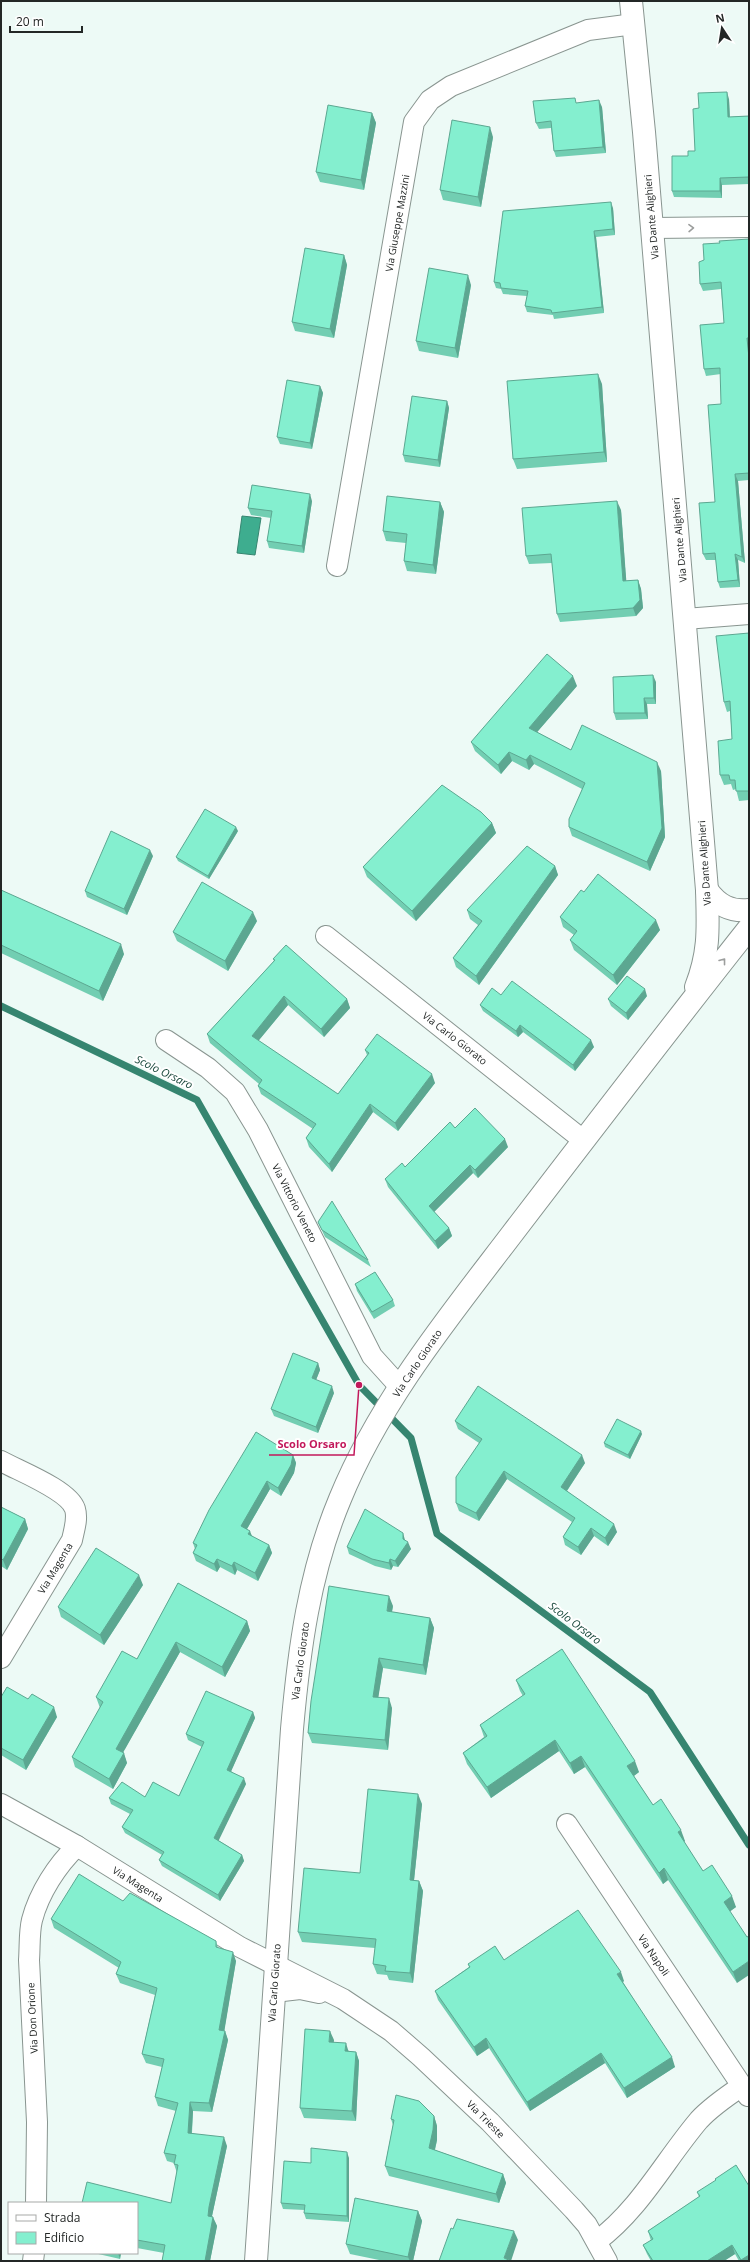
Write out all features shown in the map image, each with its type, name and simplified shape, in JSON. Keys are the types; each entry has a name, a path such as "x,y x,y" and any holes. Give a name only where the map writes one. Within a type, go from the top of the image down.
{"street":[{"name":"Via Dante Alighieri","path":"631,1 652,228 707,890 709,940 702,972 694,992 681,1014"},
{"name":"Via Giuseppe Mazzini","path":"337,566 414,122 430,100 451,86 588,30 634,24"},
{"path":"652,228 749,227"},
{"path":"685,620 749,614"},
{"path":"707,890 715,902 724,908 749,910"},
{"path":"709,940 725,935 749,920"},
{"name":"Via Carlo Giorato","path":"256,2261 275,1964 292,1729 300,1648 312,1584 326,1536 340,1498 376,1426 440,1329 583,1140 749,928"},
{"name":"Via Carlo Giorato","path":"326,936 583,1140"},
{"name":"Via Vittorio Veneto","path":"166,1040 208,1068 234,1092 258,1130 372,1356 397,1392"},
{"name":"Via Magenta","path":"1,1461 59,1492 70,1500 75,1510 76,1524 72,1540 1,1658"},
{"name":"Via Magenta","path":"1,1804 77,1846 240,1947 275,1964"},
{"name":"Via Napoli","path":"567,1824 745,2091 700,2120 651,2184 612,2230 597,2241"},
{"name":"Via Don Orione","path":"36,2202 37,2122 29,1960 30,1935 37,1908 51,1878 68,1854 77,1846"},
{"name":"Via Trieste","path":"275,1964 343,1999 391,2031 456,2090 574,2210 597,2241 607,2261"},
{"name":"Via Trieste","path":"274,1992 300,1989 343,1999"}],"shaded area":[{"path":"242,516 261,518 255,555 237,553"}],"building":[{"path":"727,92 728,117 749,116 749,177 720,178 720,191 672,191 672,156 688,156 688,151 695,151 693,109 699,108 698,93"},
{"path":"575,98 576,103 599,100 603,147 554,151 551,121 536,123 533,101"},
{"path":"328,105 372,113 361,180 316,172"},
{"path":"452,120 490,127 478,197 440,190"},
{"path":"611,202 613,229 594,231 602,307 552,313 551,310 525,306 528,291 501,288 500,283 494,282 503,211"},
{"path":"749,239 749,338 747,338 749,358 749,473 735,474 742,557 735,554 738,580 718,582 715,553 703,554 699,503 715,502 708,405 721,404 720,368 704,369 700,325 724,323 721,282 700,284 699,262 704,260 703,244 720,243 719,241"},
{"path":"305,248 344,255 330,329 292,322"},
{"path":"429,268 468,275 455,348 416,341"},
{"path":"598,374 604,452 513,459 507,381"},
{"path":"287,380 320,386 310,443 277,437"},
{"path":"412,396 447,401 438,460 403,455"},
{"path":"252,485 310,494 302,546 267,541 272,511 248,508"},
{"path":"387,496 440,502 433,565 404,561 407,534 383,531"},
{"path":"617,501 623,581 638,580 640,600 633,608 557,614 551,554 526,556 522,508"},
{"path":"749,633 749,791 736,791 735,780 730,780 729,775 720,775 718,741 732,739 730,701 724,702 716,636"},
{"path":"547,654 573,676 529,728 571,750 582,725 657,762 662,828 647,862 569,827 569,819 585,783 530,755 526,760 509,752 498,765 471,742"},
{"path":"653,675 654,698 644,698 645,713 614,713 613,677"},
{"path":"442,785 481,812 492,823 412,911 363,867"},
{"path":"205,809 236,827 208,876 176,857"},
{"path":"111,831 150,850 124,909 85,891"},
{"path":"527,846 555,866 476,976 453,958 482,921 467,910"},
{"path":"598,874 656,920 613,975 570,940 577,931 560,917 581,890 584,892"},
{"path":"202,882 253,912 225,961 173,932"},
{"path":"1,890 121,944 99,991 1,945"},
{"path":"286,945 347,999 321,1029 284,996 252,1036 338,1094 369,1053 365,1050 377,1034 432,1074 395,1123 370,1104 329,1164 306,1138 316,1124 258,1086 262,1080 207,1034 275,960 273,959"},
{"path":"627,976 645,989 626,1013 608,999"},
{"path":"512,981 591,1040 573,1065 520,1025 516,1031 480,1005 492,988 501,995"},
{"path":"475,1108 505,1139 475,1170 470,1165 429,1206 449,1228 435,1241 385,1179 402,1163 405,1167 450,1122 455,1128"},
{"path":"332,1201 368,1260 322,1230 318,1222"},
{"path":"375,1272 393,1300 372,1312 355,1284"},
{"path":"293,1353 318,1363 312,1378 332,1386 316,1427 271,1409"},
{"path":"478,1386 582,1455 561,1487 614,1524 605,1538 591,1528 578,1547 563,1537 575,1518 504,1471 476,1513 456,1503 456,1477 482,1439 455,1421"},
{"path":"617,1419 641,1431 628,1455 604,1443"},
{"path":"256,1432 293,1455 291,1465 278,1488 267,1481 241,1526 250,1531 248,1534 269,1545 255,1573 234,1562 232,1566 217,1559 214,1564 193,1553 197,1545 193,1543 209,1510"},
{"path":"1,1507 25,1519 3,1560 1,1558"},
{"path":"365,1509 403,1533 403,1539 408,1542 395,1561 390,1559 389,1563 372,1559 347,1547"},
{"path":"96,1548 139,1575 100,1635 58,1607"},
{"path":"178,1583 247,1621 222,1667 176,1642 116,1749 124,1753 109,1779 72,1757 103,1702 96,1697 122,1651 137,1659"},
{"path":"329,1586 389,1596 387,1611 430,1618 423,1665 379,1658 373,1697 389,1698 385,1740 308,1733 311,1701"},
{"path":"562,1649 635,1761 627,1766 653,1805 661,1799 681,1830 678,1832 703,1871 712,1865 732,1896 724,1902 747,1937 749,1936 749,1961 733,1972 664,1868 659,1873 581,1756 570,1763 555,1740 487,1787 463,1753 487,1736 480,1725 525,1694 516,1680"},
{"path":"7,1687 28,1699 32,1694 54,1707 23,1760 1,1748 1,1697"},
{"path":"206,1691 253,1712 227,1770 244,1778 214,1838 242,1855 218,1895 159,1860 164,1852 122,1827 133,1810 109,1798 122,1782 145,1797 153,1782 179,1796 204,1742 186,1734"},
{"path":"368,1789 418,1794 410,1880 419,1881 410,1973 385,1971 386,1966 373,1964 376,1939 298,1932 304,1868 360,1873"},
{"path":"79,1874 123,1901 130,1893 216,1941 216,1947 233,1952 219,2030 225,2031 209,2103 190,2102 188,2133 224,2137 209,2207 208,2216 213,2217 205,2261 162,2261 165,2245 138,2240 138,2202 82,2202 87,2182 171,2203 178,2165 174,2164 176,2155 164,2153 178,2103 155,2097 164,2059 142,2054 157,1988 116,1974 121,1962 51,1919"},
{"path":"578,1910 621,1972 617,1974 672,2057 624,2088 601,2053 527,2102 486,2038 474,2047 435,1991 470,1967 468,1964 495,1946 504,1960"},
{"path":"305,2029 330,2031 329,2042 346,2043 345,2051 356,2052 352,2111 300,2108"},
{"path":"396,2095 419,2101 434,2116 429,2148 503,2174 496,2194 385,2166 394,2120 391,2119"},
{"path":"311,2148 347,2152 347,2216 304,2213 305,2205 281,2203 284,2161 311,2163"},
{"path":"736,2165 749,2186 749,2255 741,2260 732,2245 707,2261 653,2261 643,2245 653,2239 648,2231 700,2196 697,2192"},
{"path":"355,2198 418,2211 408,2257 346,2244"},
{"path":"457,2219 514,2231 504,2258 511,2261 439,2261 451,2228 453,2229"}],"waterway":[{"name":"Scolo Orsaro","path":"1,1006 197,1100 359,1385 411,1438 437,1534 650,1692 749,1845"}],"place":[{"name":"Scolo Orsaro","path":"359,1385"}]}
